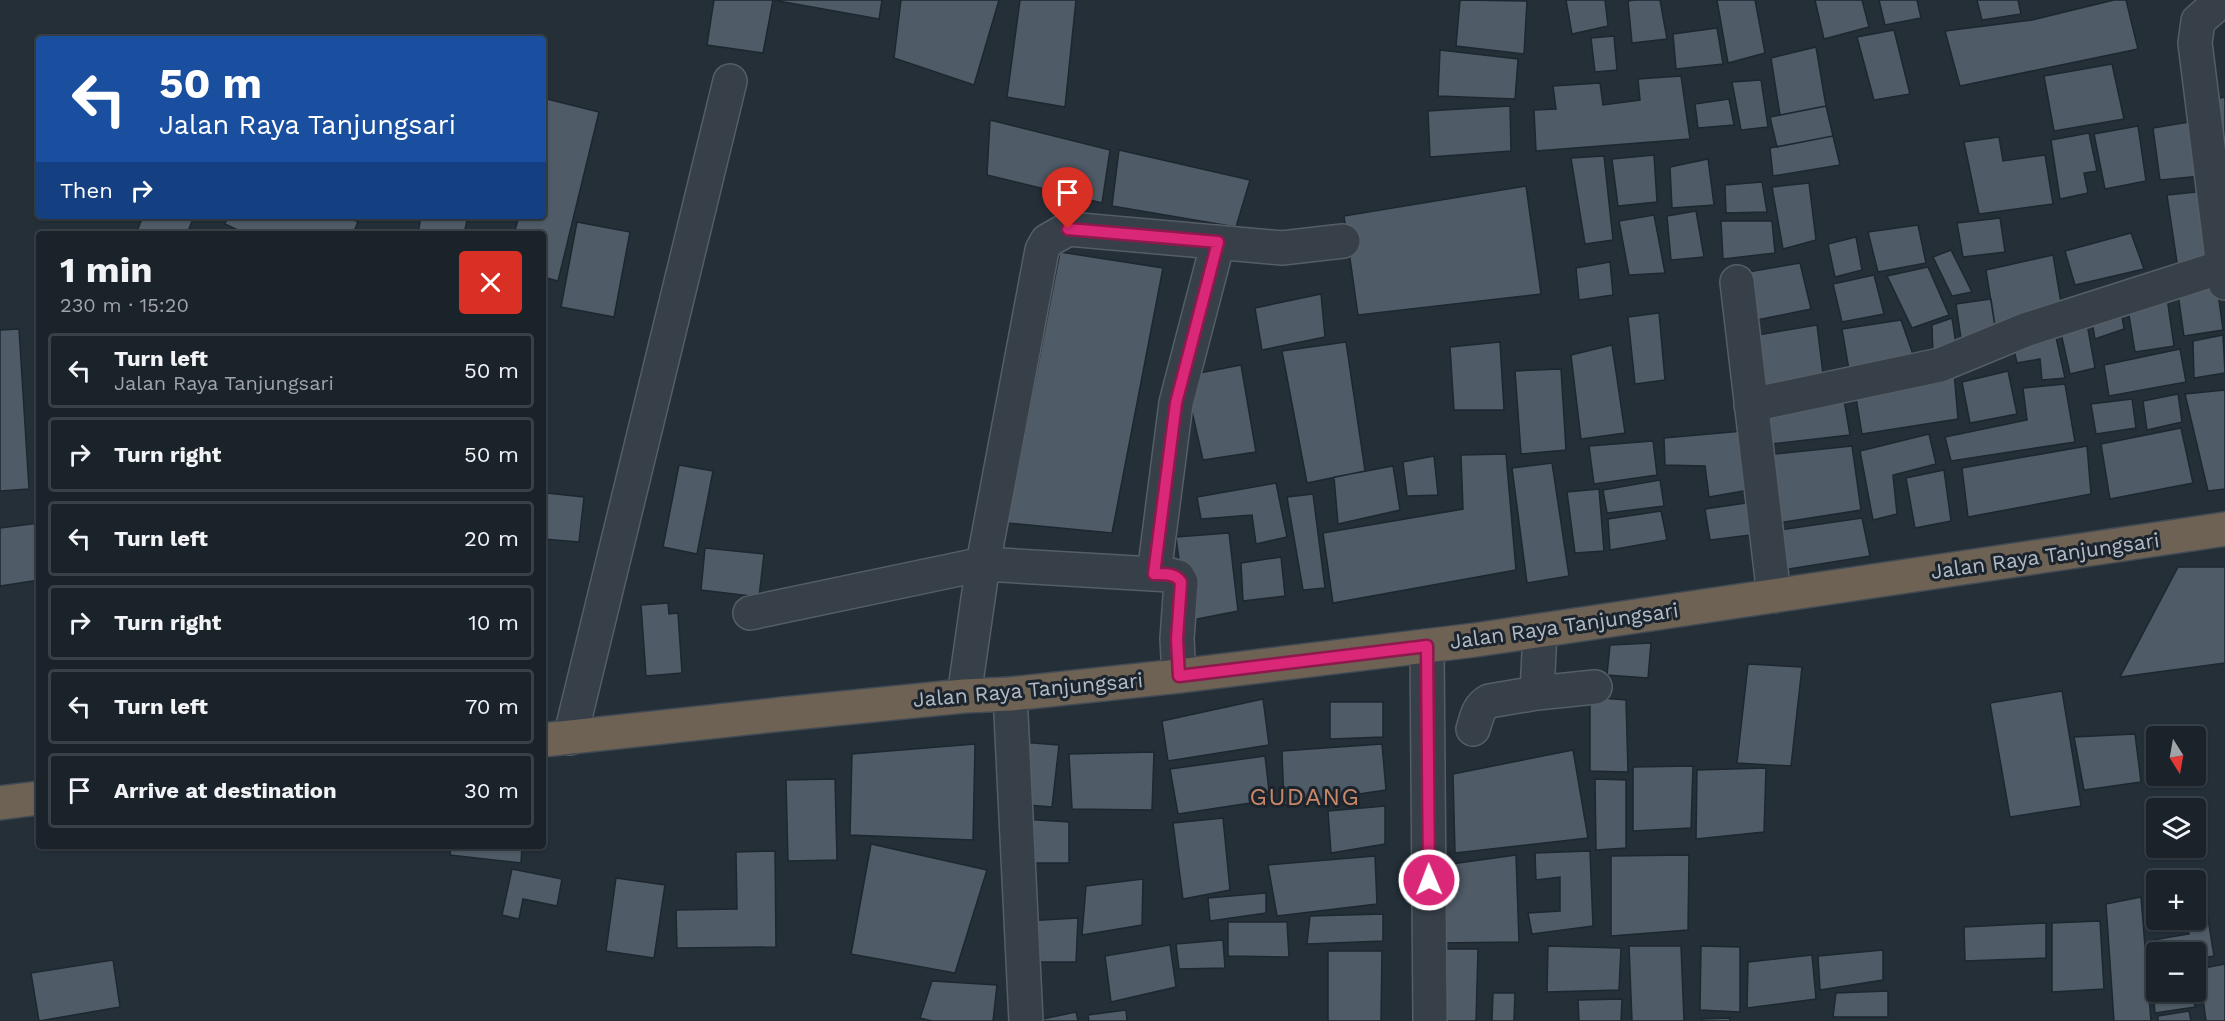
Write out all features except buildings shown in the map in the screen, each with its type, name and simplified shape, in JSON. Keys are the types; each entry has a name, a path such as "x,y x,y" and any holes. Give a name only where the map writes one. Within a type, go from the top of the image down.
{"highway":[{"name":"Jalan Raya Tanjungsari","path":"556,739 1179,676 1427,646 2225,529"},
{"path":"0,803 36,798"}],"street":[{"path":"1751,405 1940,364 2025,330 2224,275 2195,43 2198,21 2222,0"},
{"path":"556,739 730,81"},
{"path":"964,696 984,564 1042,250 1047,241 1068,229 1282,248 1342,241"},
{"path":"1154,574 1176,403 1218,242"},
{"path":"1737,282 1774,596"},
{"path":"750,613 984,564 1170,574 1181,582 1177,639 1179,676"},
{"path":"1537,693 1540,631"},
{"path":"1427,646 1430,1021"},
{"path":"1473,729 1479,710 1489,701 1595,687"},
{"path":"1010,694 1026,1021"}],"district":[{"name":"GUDANG","path":"1305,797"}],"route":[{"path":"1068,229 1218,242 1176,403 1154,574 1170,574 1181,582 1177,639 1179,676 1427,646 1429,880"}]}
